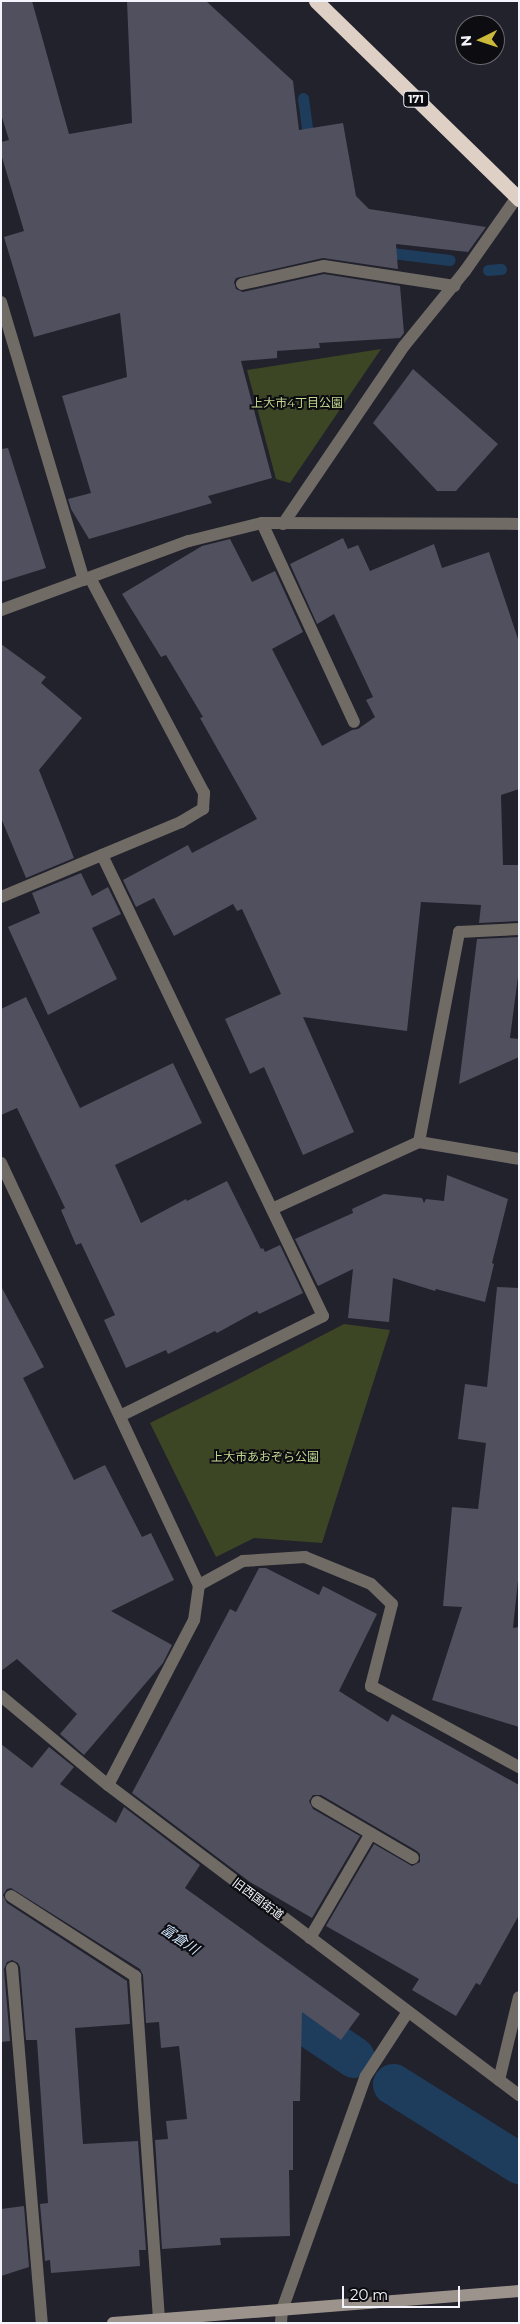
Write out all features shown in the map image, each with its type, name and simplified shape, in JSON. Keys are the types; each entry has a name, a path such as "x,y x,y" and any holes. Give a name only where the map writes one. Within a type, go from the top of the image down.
{"highway":[{"name":"171","path":"316,1 518,197"}],"street":[{"path":"283,524 404,346 454,286 518,197"},
{"path":"242,284 324,266 454,286"},
{"path":"1,302 87,579 204,793 203,809 181,822 1,896"},
{"path":"262,523 354,722"},
{"path":"1,610 189,541 262,523 519,524"},
{"path":"102,855 323,1316 120,1416"},
{"path":"419,1142 459,932 519,929"},
{"path":"272,1210 419,1142 519,1159"},
{"path":"1,1163 199,1585 194,1620 108,1785"},
{"path":"199,1585 243,1561 305,1557 371,1584 392,1604 371,1686 519,1767"},
{"name":"旧西国街道","path":"1,1696 108,1785 407,2013 519,2095"},
{"path":"317,1802 414,1858"},
{"path":"310,1938 370,1833"},
{"path":"10,1896 135,1976 159,2319"},
{"path":"12,1968 42,2323"},
{"path":"499,2080 519,1997"},
{"path":"281,2323 282,2310 366,2076 407,2013"},
{"path":"113,2323 519,2291"}],"green space":[{"name":"上大市4丁目公園","path":"381,349 290,483 276,479 247,370"},
{"name":"上大市あおぞら公園","path":"344,1324 390,1330 322,1543 254,1538 216,1557 150,1423"}],"building":[{"path":"1,1 32,1 69,134 132,123 127,1 206,1 293,81 299,130 343,123 356,196 369,209 486,227 468,252 396,244 398,269 323,258 236,278 234,282 236,289 243,292 324,274 400,286 404,333 400,338 319,343 320,348 277,351 277,358 241,361 272,478 208,496 212,503 89,539 71,509 68,499 91,493 62,396 127,377 120,313 34,337 4,237 24,231 1,154 1,142 9,140 1,114"},
{"path":"413,369 498,444 456,491 437,491 373,423"},
{"path":"8,448 46,568 1,582 1,449"},
{"path":"343,538 348,549 358,545 370,571 434,544 442,568 489,552 519,642 519,789 501,795 503,865 519,865 519,921 479,923 481,905 421,902 407,1031 303,1017 354,1132 303,1155 264,1067 250,1074 225,1019 281,994 242,909 237,911 233,904 174,936 154,898 136,907 123,880 188,845 192,853 257,819 200,718 203,717 166,655 161,657 122,594 202,546 230,539 252,582 275,571 303,632 272,649 322,746 352,730 358,729 375,717 366,700 373,697 334,614 317,624 290,564"},
{"path":"1,644 46,677 41,683 82,718 39,770 74,858 26,878 1,818"},
{"path":"81,873 92,896 108,887 121,914 92,928 117,979 48,1015 8,927 40,913 32,893"},
{"path":"519,937 519,969 510,1038 519,1039 519,1057 459,1084 477,939"},
{"path":"26,997 80,1108 173,1063 202,1123 115,1165 141,1223 186,1199 187,1201 227,1181 261,1249 263,1248 265,1252 280,1245 303,1293 259,1314 257,1311 217,1333 215,1331 168,1354 166,1350 126,1368 104,1320 115,1315 81,1243 76,1245 61,1210 65,1208 17,1108 1,1115 1,1009"},
{"path":"447,1175 508,1199 492,1263 494,1264 485,1302 436,1289 435,1291 393,1278 389,1322 348,1318 353,1269 318,1286 295,1239 353,1213 352,1209 384,1194 422,1198 424,1203 426,1199 444,1201"},
{"path":"1,1286 44,1367 23,1378 74,1480 105,1465 142,1537 151,1533 174,1580 111,1611 172,1645 163,1663 84,1755 60,1734 77,1714 17,1659 1,1671"},
{"path":"497,1287 519,1288 519,1571 513,1628 519,1627 519,1727 432,1700 462,1607 443,1606 452,1507 478,1509 486,1443 458,1439 465,1384 487,1387"},
{"path":"259,1568 266,1568 319,1595 323,1586 377,1614 339,1691 388,1722 392,1714 519,1785 519,1915 480,1985 476,1983 456,2016 412,1990 419,1979 326,1926 374,1844 412,1866 420,1862 420,1854 417,1851 321,1795 313,1795 309,1801 313,1809 360,1836 312,1918 250,1882 132,1793 230,1609 236,1612"},
{"path":"1,1744 32,1768 49,1747 74,1767 60,1784 116,1823 124,1807 200,1865 185,1888 360,2014 341,2040 302,2012 300,2101 293,2101 293,2170 289,2170 290,2236 220,2238 221,2245 162,2249 155,2140 168,2139 166,2121 187,2119 179,2046 161,2048 159,2022 146,2023 143,1975 140,1969 11,1888 7,1889 3,1895 7,1903 127,1981 130,2024 75,2028 83,2144 138,2141 146,2250 139,2250 140,2266 51,2273 50,2260 45,2261 40,2204 48,2203 37,2040 26,2040 20,1967 18,1963 12,1960 7,1962 4,1969 10,2041 1,2042"},
{"path":"24,2206 29,2267 1,2276 1,2209"}],"waterway":[{"path":"303,98 309,143"},
{"path":"383,252 450,260"},
{"path":"488,270 501,269"},
{"name":"富倉川","path":"256,1991 354,2057"},
{"name":"富倉川","path":"393,2084 519,2163"}]}
